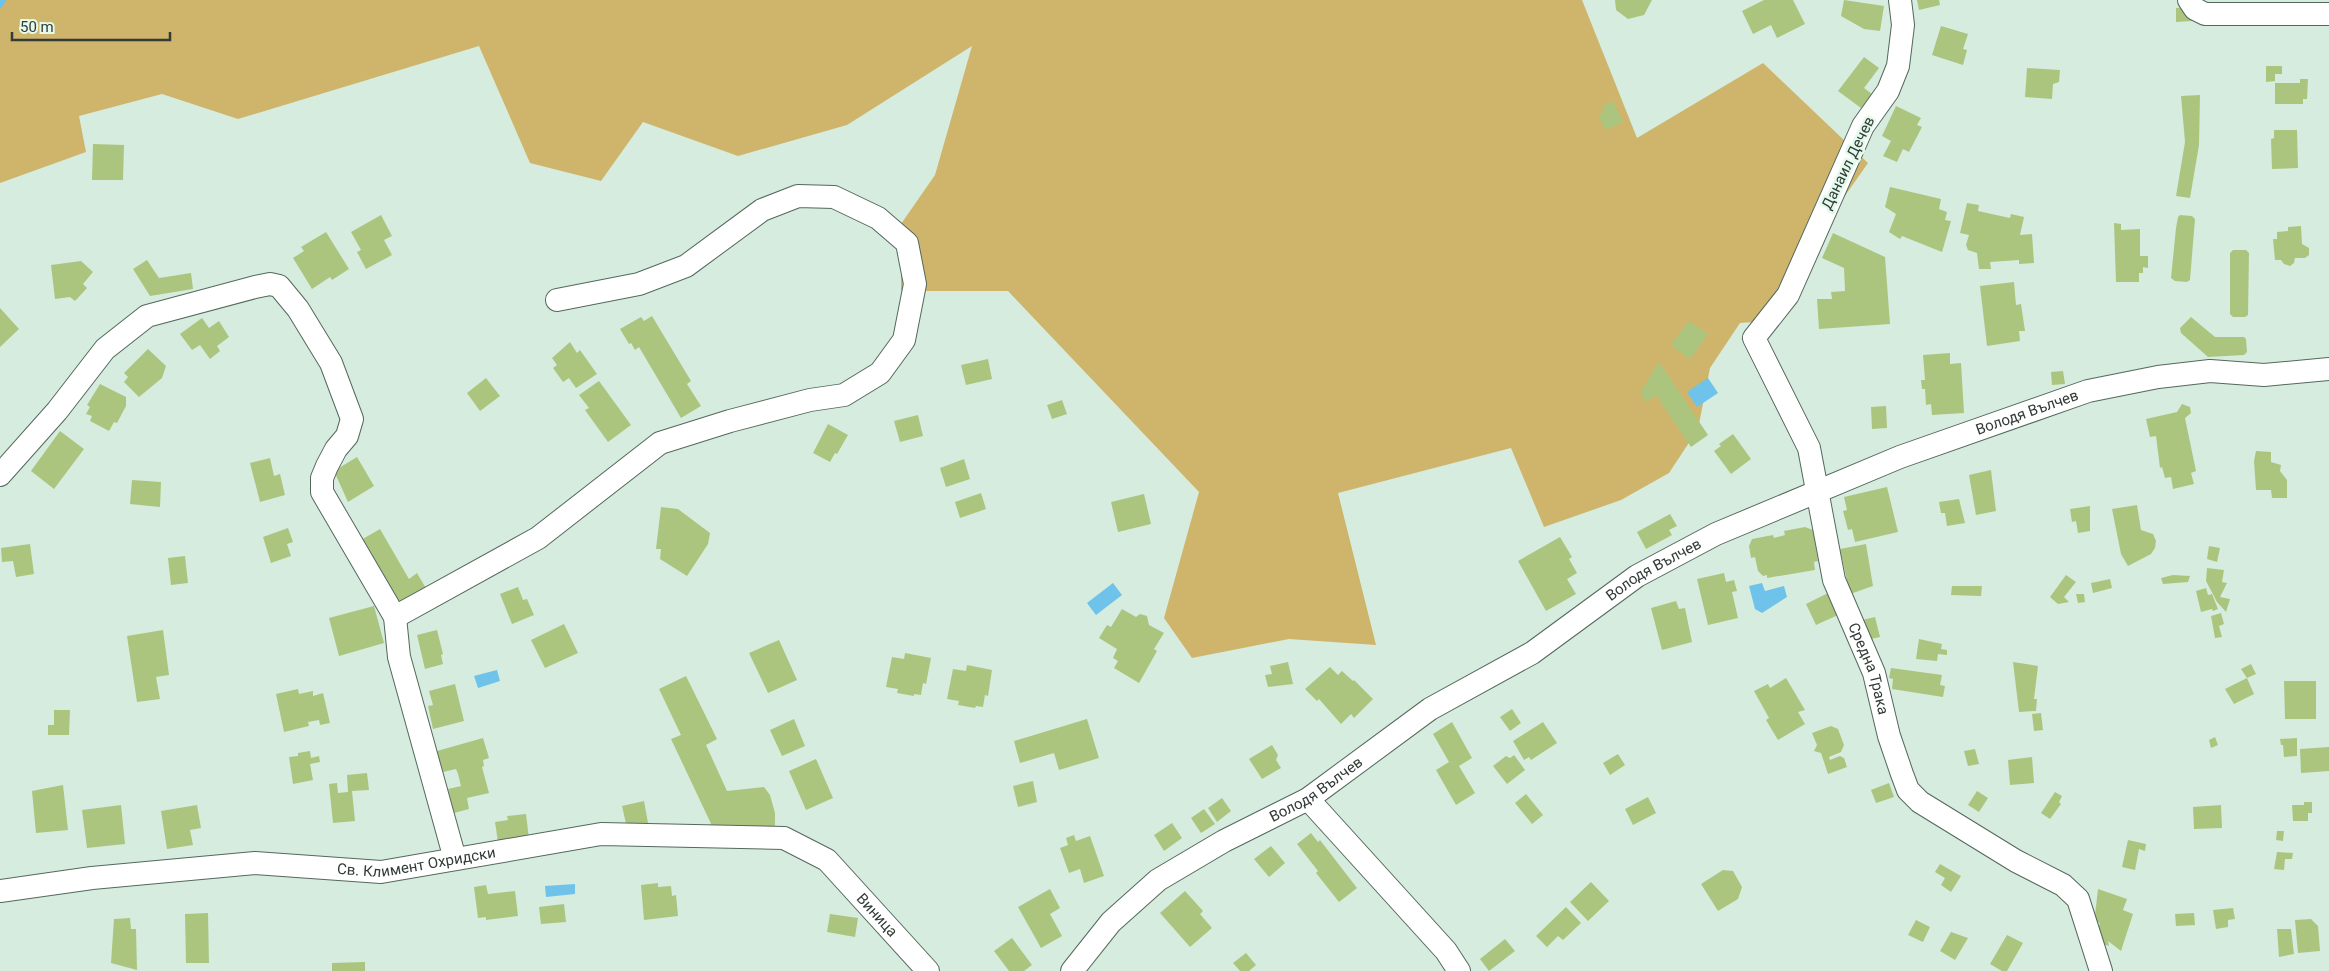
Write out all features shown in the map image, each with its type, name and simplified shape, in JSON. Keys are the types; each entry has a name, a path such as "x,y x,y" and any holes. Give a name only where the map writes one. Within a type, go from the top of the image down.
{"street":[{"name":"Данаил Дечев","path":"1788,295 1863,126 1888,91 1898,66 1903,25 1900,0"},
{"path":"2189,0 2195,9 2205,14 2329,14"},
{"path":"395,617 538,538 660,443 739,418 810,400 844,395 880,373 904,340 915,284 907,243 878,218 834,197 798,196 762,210 686,266 639,284 556,300"},
{"path":"0,475 57,411 105,349 147,316 255,287 270,284 280,286 298,309 331,363 352,418 347,436 336,449 322,478 322,492 395,617 399,658 455,859"},
{"name":"Средна Трака","path":"1788,295 1754,338 1809,448 1834,580 1874,674 1889,736 1908,790 1920,802 2008,857 2064,885 2078,900 2101,971"},
{"name":"Володя Вълчев","path":"1072,971 1110,922 1158,880 1224,841 1308,800 1430,709 1532,653 1637,576 1716,534 1816,490 1900,457 2088,391 2158,377 2210,372 2264,375 2329,369"},
{"path":"1308,800 1446,951 1459,971"},
{"name":"Св. Климент Охридски","path":"0,891 92,878 255,862 381,872 601,834 784,838 827,860"},
{"name":"Виница","path":"827,860 928,971"}],"shaded area":[{"path":"0,0 1582,0 1637,138 1763,63 1868,163 1795,267 1780,320 1740,323 1710,368 1698,429 1669,473 1621,500 1544,527 1511,448 1338,493 1376,645 1289,639 1192,658 1164,618 1199,492 1008,291 901,291 901,224 935,175 972,46 847,125 738,156 643,122 601,181 530,163 479,46 238,119 162,94 79,116 86,152 0,183"}],"water":[{"path":"1708,378 1718,393 1697,407 1687,392"},
{"path":"1113,583 1122,595 1096,615 1087,603"},
{"path":"1762,583 1765,591 1784,586 1787,597 1762,613 1755,609 1749,586"},
{"path":"497,670 500,681 478,688 474,676"},
{"path":"575,884 575,894 546,897 545,886"}],"building":[{"path":"1615,0 1652,0 1644,15 1628,19 1616,10"},
{"path":"1764,0 1793,0 1805,24 1777,38 1771,25 1753,34 1742,11"},
{"path":"1844,0 1884,6 1880,31 1864,29 1841,16"},
{"path":"1917,0 1939,0 1940,5 1919,10"},
{"path":"2192,7 2192,21 2176,22 2176,8"},
{"path":"1941,26 1968,34 1963,49 1967,50 1963,65 1932,55"},
{"path":"1864,57 1879,68 1864,88 1872,94 1861,108 1838,91"},
{"path":"2266,66 2282,66 2282,74 2275,74 2275,81 2266,82"},
{"path":"2027,68 2060,70 2059,82 2053,84 2052,99 2025,97"},
{"path":"2300,79 2308,79 2307,99 2303,99 2303,104 2275,104 2275,83 2300,83"},
{"path":"2200,95 2199,145 2190,198 2176,196 2185,142 2181,96"},
{"path":"1613,101 1623,122 1606,130 1598,115 1604,112 1602,107"},
{"path":"1896,106 1921,118 1917,125 1922,127 1909,152 1903,149 1897,162 1883,156 1891,141 1882,136"},
{"path":"2274,130 2297,130 2298,168 2272,169 2271,139 2274,138"},
{"path":"93,144 124,145 123,180 92,180"},
{"path":"1890,187 1941,199 1939,209 1947,212 1945,220 1951,221 1942,252 1902,236 1900,239 1889,232 1896,214 1885,207"},
{"path":"1967,203 1979,205 1978,211 2010,218 2011,214 2024,217 2020,235 2032,234 2034,263 2019,264 2019,260 1990,262 1991,269 1979,269 1977,253 1968,250 1966,245 1969,235 1960,233"},
{"path":"381,215 392,236 384,240 392,255 366,269 357,252 361,250 351,232"},
{"path":"2180,215 2192,216 2195,219 2190,280 2187,282 2175,281 2171,278 2176,228"},
{"path":"2114,223 2121,224 2121,230 2140,229 2140,256 2148,256 2148,268 2143,267 2143,273 2139,273 2139,282 2116,282"},
{"path":"2301,226 2302,244 2309,248 2309,255 2305,258 2295,258 2294,263 2290,266 2284,264 2281,260 2275,260 2273,239 2277,239 2277,232 2288,231 2288,227"},
{"path":"326,232 349,269 332,280 330,277 312,289 293,258 304,251 301,247"},
{"path":"1833,233 1885,257 1890,324 1819,329 1817,299 1832,299 1831,292 1845,291 1844,268 1822,258"},
{"path":"2233,250 2246,250 2249,253 2248,315 2245,317 2233,317 2230,314 2230,253"},
{"path":"147,260 159,278 191,273 193,289 150,296 133,269"},
{"path":"81,261 93,272 83,284 87,288 75,301 70,297 55,299 51,265"},
{"path":"2014,282 2016,305 2021,304 2025,331 2019,331 2020,341 1987,346 1980,286"},
{"path":"0,308 19,329 0,347"},
{"path":"652,316 691,381 687,384 701,406 681,418 639,347 635,350 620,329 641,317 644,321"},
{"path":"2191,317 2215,337 2244,337 2246,339 2247,352 2244,355 2208,357 2181,333 2180,328"},
{"path":"202,318 209,328 219,321 229,337 217,346 220,351 210,359 200,345 192,350 180,334"},
{"path":"1689,321 1708,334 1690,359 1671,345"},
{"path":"570,342 577,353 580,350 597,374 576,388 569,378 563,382 553,368 557,365 552,358"},
{"path":"148,349 166,366 162,378 139,397 124,382 128,377 124,373"},
{"path":"1950,353 1950,364 1961,363 1964,413 1932,415 1931,404 1926,405 1925,389 1922,389 1921,380 1925,380 1923,355"},
{"path":"988,359 992,379 966,385 961,365"},
{"path":"1659,362 1708,435 1691,447 1656,395 1646,402 1640,393"},
{"path":"2063,371 2065,384 2052,385 2051,372"},
{"path":"486,378 500,396 480,411 467,393"},
{"path":"599,381 631,425 608,442 585,410 589,408 579,395"},
{"path":"100,384 126,397 126,406 117,423 114,422 109,431 90,421 92,416 86,414 90,407 87,405"},
{"path":"1062,400 1067,414 1052,419 1047,405"},
{"path":"2182,404 2190,407 2191,413 2185,418 2196,471 2191,473 2194,484 2173,489 2171,477 2165,478 2162,467 2160,468 2156,436 2150,437 2146,419 2177,412"},
{"path":"1886,406 1887,428 1872,429 1871,407"},
{"path":"918,415 923,436 900,442 894,421"},
{"path":"828,424 848,435 830,462 813,453"},
{"path":"60,431 84,449 54,489 31,471"},
{"path":"1733,434 1751,459 1731,474 1714,451 1721,446 1719,444"},
{"path":"2256,451 2271,452 2271,462 2281,465 2280,471 2287,480 2287,498 2272,498 2271,490 2256,490 2254,461"},
{"path":"357,457 374,486 348,502 334,471"},
{"path":"270,458 274,476 280,474 285,495 260,502 250,463"},
{"path":"964,459 970,479 946,487 940,468"},
{"path":"1991,470 1996,511 1976,515 1969,475"},
{"path":"132,480 161,482 160,507 130,504"},
{"path":"1887,487 1898,532 1855,542 1852,529 1848,530 1843,511 1847,510 1844,497"},
{"path":"981,493 986,509 960,518 955,502"},
{"path":"1144,494 1151,524 1118,532 1111,502"},
{"path":"1959,499 1965,523 1947,526 1945,513 1941,513 1939,502"},
{"path":"2137,505 2141,530 2153,534 2156,541 2155,548 2151,554 2128,566 2121,554 2112,509"},
{"path":"2090,506 2090,531 2078,533 2076,521 2072,522 2070,509"},
{"path":"661,507 678,509 710,533 708,544 687,576 660,559 661,549 656,549"},
{"path":"1670,514 1677,526 1669,530 1672,535 1646,549 1637,532"},
{"path":"1805,527 1813,530 1818,561 1814,562 1815,570 1767,578 1767,575 1763,576 1758,571 1755,557 1751,558 1749,546 1752,539 1773,535 1774,538 1785,535 1784,531"},
{"path":"288,528 293,542 287,544 291,556 271,563 263,537"},
{"path":"380,529 409,579 417,573 427,590 399,605 361,540"},
{"path":"1560,537 1572,557 1569,559 1577,573 1567,579 1576,594 1546,611 1518,561"},
{"path":"30,544 34,574 16,577 13,561 2,562 1,548"},
{"path":"1866,544 1873,586 1850,594 1840,549"},
{"path":"2209,546 2220,548 2217,562 2207,559"},
{"path":"185,556 188,583 171,585 168,558"},
{"path":"2207,568 2224,570 2222,582 2227,583 2220,597 2230,599 2226,612 2217,602 2206,581"},
{"path":"1724,573 1726,582 1734,580 1737,591 1732,592 1738,618 1708,625 1697,579"},
{"path":"2066,575 2076,582 2064,597 2069,602 2058,604 2050,597"},
{"path":"2173,575 2190,576 2188,582 2163,584 2161,578"},
{"path":"2110,579 2112,588 2093,593 2091,583"},
{"path":"1952,586 1982,586 1981,596 1951,595"},
{"path":"518,587 523,600 527,599 534,615 512,624 500,594"},
{"path":"2206,588 2208,595 2212,594 2218,609 2201,612 2196,591"},
{"path":"1832,591 1838,615 1816,625 1806,604"},
{"path":"2076,594 2084,594 2085,602 2078,603"},
{"path":"1676,601 1679,609 1685,608 1692,642 1662,650 1651,608"},
{"path":"374,606 384,643 339,656 329,618"},
{"path":"1122,609 1136,617 1140,614 1147,616 1149,625 1164,633 1154,649 1157,651 1139,683 1114,668 1118,661 1113,658 1117,649 1099,638 1107,625 1111,627"},
{"path":"2221,613 2224,624 2219,626 2222,637 2215,638 2211,616"},
{"path":"1875,617 1880,637 1867,640 1862,620"},
{"path":"564,624 578,653 545,668 531,640"},
{"path":"163,630 169,675 156,677 160,699 137,702 127,636"},
{"path":"437,630 443,654 441,655 443,664 425,669 417,635"},
{"path":"1919,639 1942,644 1941,649 1947,650 1947,655 1938,654 1937,661 1916,659"},
{"path":"779,640 797,680 768,693 749,653"},
{"path":"905,653 931,658 926,684 923,683 921,695 914,694 914,696 897,693 898,689 886,687 892,657 904,659"},
{"path":"1288,662 1293,684 1268,687 1265,675 1272,674 1270,666"},
{"path":"2013,662 2038,666 2034,699 2037,699 2036,711 2019,712"},
{"path":"2251,664 2256,674 2247,678 2241,669"},
{"path":"967,665 992,670 988,696 985,695 983,707 976,706 975,708 958,705 959,701 947,699 953,669 966,671"},
{"path":"1330,667 1338,675 1342,671 1373,699 1354,718 1351,714 1341,724 1319,699 1317,701 1305,689"},
{"path":"1891,668 1942,675 1940,685 1945,686 1943,697 1892,689 1893,679 1889,678"},
{"path":"686,676 717,739 706,745 727,791 764,787 770,795 775,813 775,833 714,830 671,739 681,735 659,689"},
{"path":"1786,678 1805,710 1798,712 1805,724 1778,740 1766,720 1769,718 1754,691 1768,684 1770,688"},
{"path":"2247,678 2254,694 2234,704 2225,689"},
{"path":"2284,681 2316,681 2316,719 2285,719"},
{"path":"455,684 464,721 433,729 428,706 433,705 429,691"},
{"path":"298,689 299,694 313,691 313,696 323,693 330,723 320,725 319,720 308,722 309,726 284,732 276,694"},
{"path":"1512,709 1521,723 1510,731 1500,717"},
{"path":"54,710 70,710 69,735 48,735 48,725 54,725"},
{"path":"2041,713 2043,730 2034,731 2032,714"},
{"path":"794,719 805,746 782,756 770,730"},
{"path":"1087,719 1099,758 1059,770 1054,753 1020,763 1014,741"},
{"path":"1452,722 1472,758 1459,766 1475,793 1456,805 1436,770 1449,762 1433,734"},
{"path":"1543,722 1557,743 1531,760 1529,757 1524,760 1513,741"},
{"path":"1831,726 1838,729 1844,745 1841,752 1829,757 1830,760 1840,756 1844,758 1847,767 1828,774 1821,753 1814,751 1817,745 1812,733"},
{"path":"2215,737 2218,745 2211,748 2209,740"},
{"path":"483,738 489,758 483,760 484,766 482,767 489,793 467,798 469,809 454,813 448,789 461,786 458,774 456,769 443,772 437,751"},
{"path":"2297,738 2297,756 2284,757 2283,745 2281,745 2280,739"},
{"path":"1272,745 1278,755 1276,760 1281,768 1262,779 1249,759"},
{"path":"2329,747 2329,771 2301,773 2300,749"},
{"path":"1975,749 1979,764 1968,766 1964,751"},
{"path":"310,751 311,758 319,756 320,762 310,764 313,780 293,784 289,757 298,756 298,753"},
{"path":"1618,754 1625,765 1610,775 1603,763"},
{"path":"1514,755 1525,770 1507,784 1493,766 1506,756 1510,758"},
{"path":"2032,757 2034,783 2010,785 2008,760"},
{"path":"816,759 833,798 806,810 789,771"},
{"path":"367,773 369,790 352,791 355,821 333,823 329,784 337,783 338,793 348,792 347,775"},
{"path":"1033,781 1037,802 1018,807 1013,786"},
{"path":"1889,783 1894,797 1876,803 1871,790"},
{"path":"63,785 68,830 36,833 32,791"},
{"path":"1977,791 1988,798 1979,812 1968,805"},
{"path":"2055,792 2062,796 2059,802 2061,804 2050,819 2041,813"},
{"path":"1526,794 1543,815 1532,824 1515,803"},
{"path":"1648,797 1656,813 1633,825 1625,809"},
{"path":"1222,798 1231,811 1217,822 1208,808"},
{"path":"644,801 648,823 627,828 622,806"},
{"path":"2304,802 2312,802 2312,813 2308,813 2308,821 2293,821 2292,805 2304,805"},
{"path":"121,805 125,844 87,848 82,810"},
{"path":"197,805 201,828 190,830 193,845 167,849 161,811"},
{"path":"2221,805 2222,828 2194,829 2193,807"},
{"path":"1204,809 1215,824 1201,833 1191,818"},
{"path":"526,814 529,839 498,842 495,822 508,820 507,816"},
{"path":"1172,823 1182,838 1164,851 1154,835"},
{"path":"2277,831 2284,831 2283,841 2276,840"},
{"path":"1311,833 1318,842 1320,840 1357,888 1339,902 1316,873 1318,871 1297,844"},
{"path":"1074,835 1076,841 1090,836 1104,876 1084,883 1080,869 1069,873 1060,848 1068,845 1066,838"},
{"path":"2128,840 2146,844 2145,851 2139,849 2135,870 2122,867"},
{"path":"1271,846 1285,863 1269,877 1254,859"},
{"path":"2277,852 2293,853 2292,859 2285,859 2284,870 2274,869"},
{"path":"1940,864 1961,876 1951,892 1941,885 1945,878 1935,872"},
{"path":"1723,870 1733,871 1742,887 1738,899 1718,911 1701,884"},
{"path":"1591,882 1609,901 1588,921 1570,902"},
{"path":"658,883 658,887 671,886 672,896 676,895 678,916 644,920 641,885"},
{"path":"486,885 488,894 515,891 518,916 486,920 486,917 478,918 474,887"},
{"path":"1050,889 1060,908 1050,914 1062,936 1041,948 1018,907"},
{"path":"2098,889 2127,899 2123,910 2133,914 2121,951 2108,941 2109,946 2100,943 2098,928 2100,923 2096,922 2095,915"},
{"path":"1185,891 1203,911 1200,914 1212,928 1190,947 1160,913"},
{"path":"564,904 566,922 541,924 539,907"},
{"path":"1566,907 1581,923 1563,940 1558,936 1547,947 1536,936"},
{"path":"2233,908 2235,919 2228,920 2228,927 2216,929 2213,910"},
{"path":"208,913 209,963 186,963 185,914"},
{"path":"2194,913 2195,925 2176,926 2175,914"},
{"path":"830,914 858,918 855,937 827,932"},
{"path":"130,918 131,929 136,929 137,970 111,963 114,919"},
{"path":"2311,919 2318,926 2320,951 2298,953 2295,920"},
{"path":"1916,920 1930,927 1923,942 1908,935"},
{"path":"2277,929 2291,929 2294,954 2279,957"},
{"path":"1951,932 1968,938 1955,960 1940,951"},
{"path":"2007,935 2023,943 2007,971 2002,971 1990,964"},
{"path":"1012,938 1032,965 1024,971 1009,971 994,951"},
{"path":"1505,939 1515,951 1489,971 1480,959"},
{"path":"1246,953 1256,965 1249,971 1240,971 1233,963"},
{"path":"365,962 365,971 332,971 332,963"}],"waterway":[{"path":"0,5 3,0"}]}
